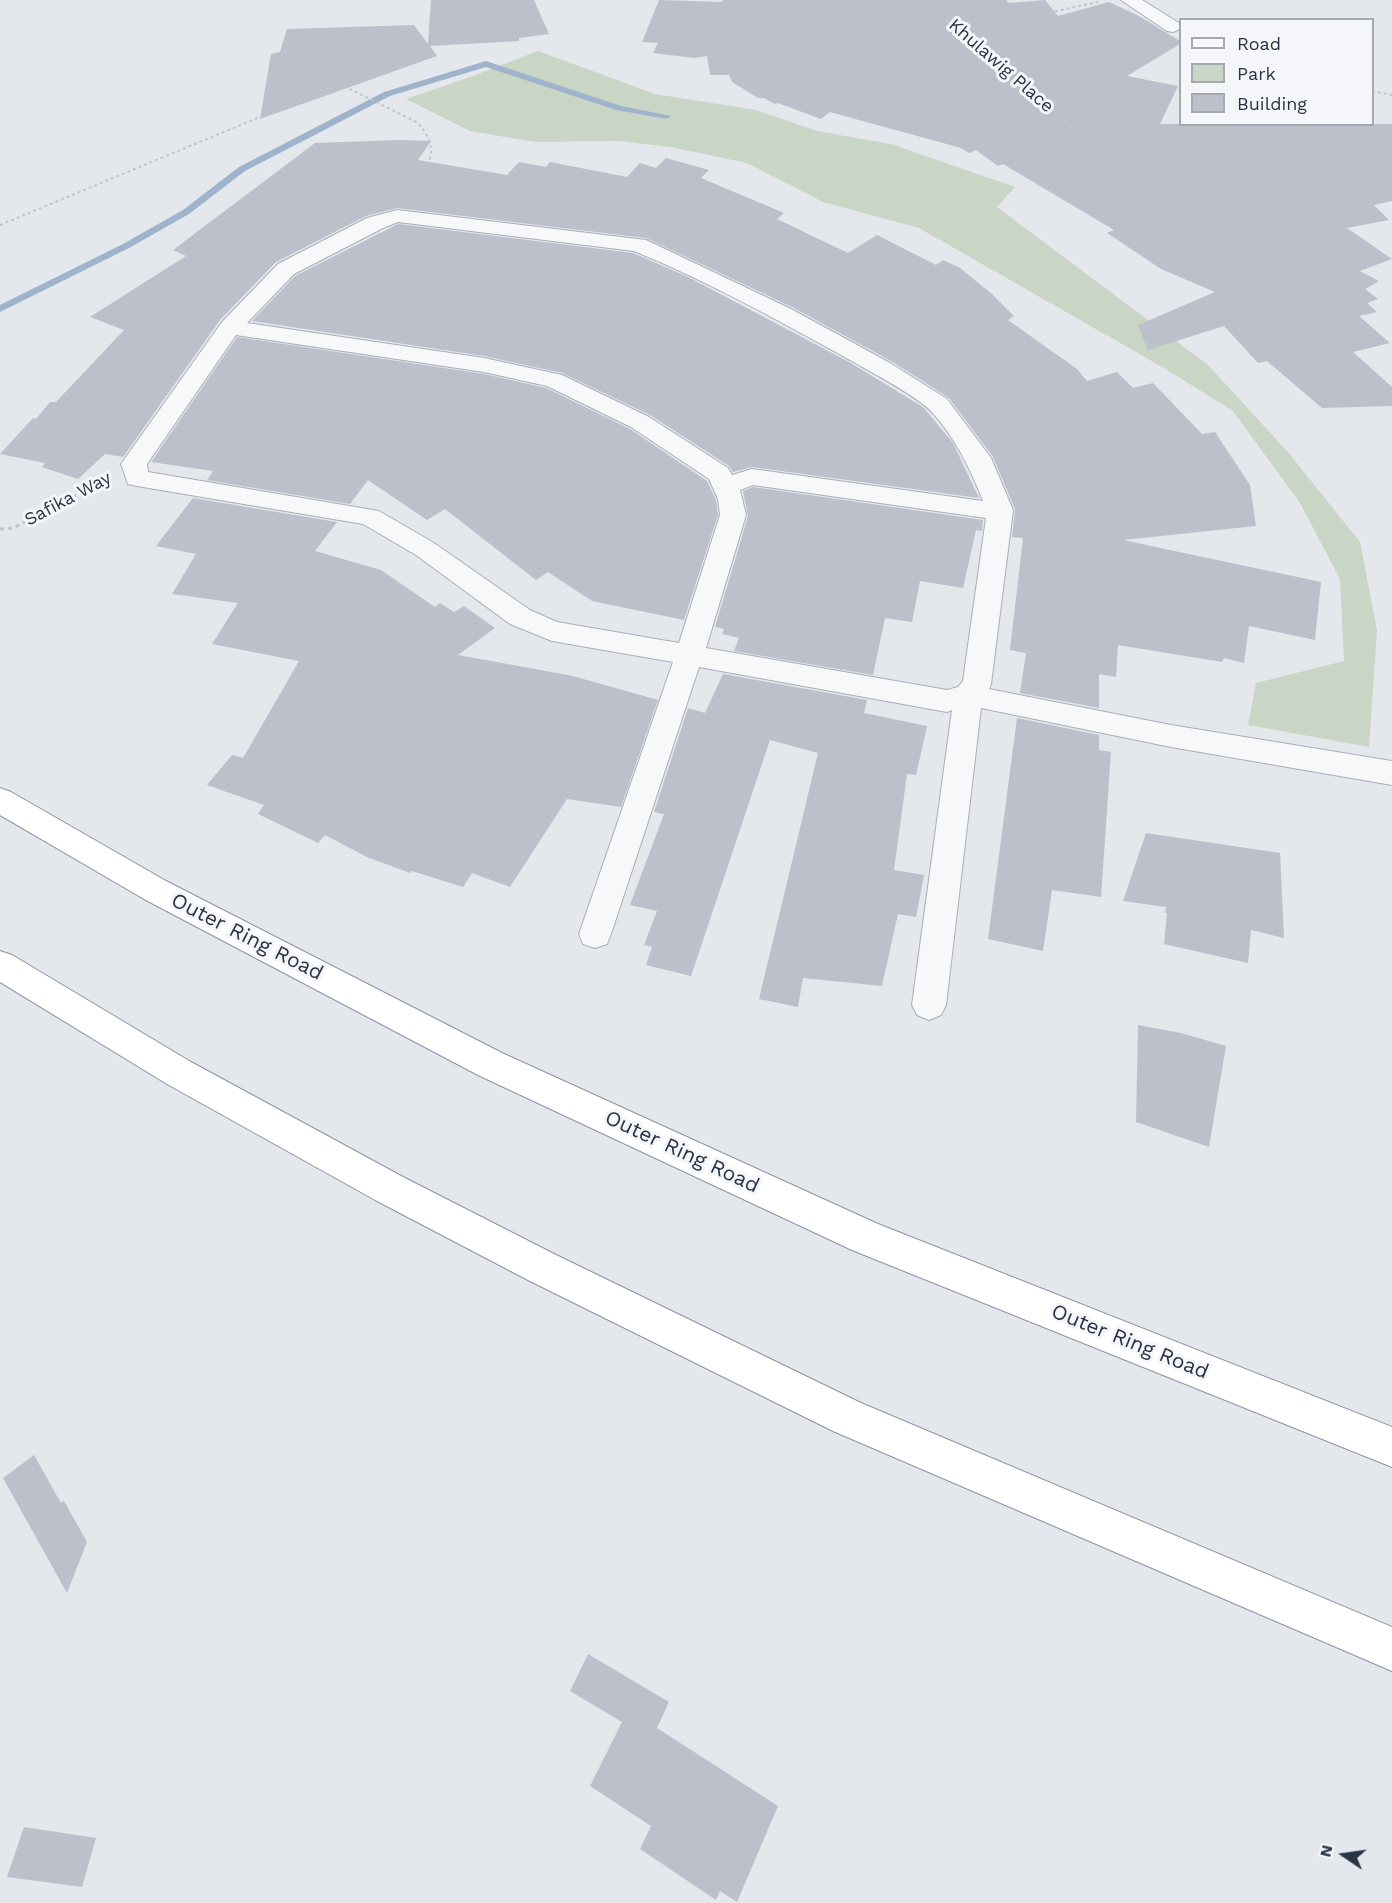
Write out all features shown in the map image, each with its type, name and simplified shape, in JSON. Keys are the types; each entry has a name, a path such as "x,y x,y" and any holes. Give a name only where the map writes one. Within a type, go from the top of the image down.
{"highway":[{"name":"Outer Ring Road","path":"0,800 155,890 501,1069 865,1237 1392,1447"},
{"path":"0,965 178,1073 390,1189 551,1272 847,1417 1392,1649"}],"street":[{"path":"1130,0 1173,27"},
{"path":"929,1005 968,695 977,684 1000,510 978,458 938,404 882,368 753,299 638,245 397,216 375,223 286,269 230,327 134,464 137,478 370,517 425,549 520,617 552,631 947,701 968,695 1171,736 1392,772"},
{"path":"230,327 484,365 554,380 640,422 718,474 726,486 733,501 734,515 595,934"},
{"path":"726,486 752,477 973,509 1000,510"}],"path":[{"name":"Khulawig Place","path":"924,0 1078,132"},
{"path":"961,32 1105,0"},
{"path":"0,225 342,85 418,123 426,130 431,140 430,164 397,216"},
{"path":"1374,91 1392,95"},
{"name":"Safika Way","path":"0,529 13,528 24,523 42,511 86,492 134,464"}],"green space":[{"path":"538,51 655,94 756,110 817,131 891,144 1015,187 997,207 1208,365 1287,451 1360,542 1377,630 1369,747 1248,725 1256,683 1344,661 1340,579 1300,503 1233,411 1164,368 919,228 823,202 747,163 670,147 620,141 535,142 470,131 406,99"}],"building":[{"path":"431,0 534,0 549,34 519,38 519,41 430,46 437,56 260,119 271,54 280,52 287,29 414,25 428,44"},
{"path":"659,0 722,2 723,0 1006,0 1009,3 1045,0 1058,16 1109,2 1139,16 1179,40 1179,45 1127,76 1178,86 1160,124 1179,124 1179,126 1374,126 1374,124 1392,124 1392,201 1374,205 1389,220 1347,228 1392,259 1360,271 1379,281 1365,289 1378,299 1367,303 1377,312 1359,316 1390,343 1353,352 1392,387 1392,406 1322,408 1267,361 1258,363 1224,326 1148,350 1138,325 1215,292 1161,269 1107,233 1114,230 1003,164 998,166 976,150 969,153 961,148 830,112 821,119 778,103 775,104 764,98 758,98 732,82 729,75 710,75 707,56 694,58 653,53 658,43 642,42"},
{"path":"431,141 418,160 507,175 519,162 546,167 550,162 627,177 640,163 656,168 666,158 709,170 701,178 784,213 777,219 848,253 877,235 936,265 943,260 960,268 992,294 1014,316 1008,320 1077,369 1087,381 1117,372 1133,388 1153,383 1202,434 1215,432 1250,485 1256,526 1123,540 1321,582 1315,640 1249,626 1244,663 1224,658 1222,662 1118,645 1116,677 1099,674 1099,708 1020,693 1026,653 1010,650 1023,538 1012,537 1015,509 993,457 949,398 891,361 792,307 646,238 397,208 366,216 276,262 220,320 123,457 105,454 78,479 42,467 45,463 0,454 50,402 56,402 124,330 90,317 186,256 173,250 315,143"},
{"path":"398,224 633,253 688,277 849,362 923,407 953,443 979,498 752,467 733,472 729,466 650,415 562,373 484,356 252,321 295,276"},
{"path":"237,337 484,374 546,388 630,429 707,481 716,500 718,515 684,620 592,601 548,572 536,580 445,509 427,520 368,480 350,504 207,480 213,471 151,462"},
{"path":"753,487 983,520 982,531 976,530 963,588 920,581 912,622 885,618 873,675 734,651 739,638 722,634 724,629 715,627 748,516 743,491"},
{"path":"193,498 337,522 315,551 381,570 435,607 440,603 454,612 464,606 495,628 458,655 573,676 658,700 621,807 567,799 510,887 472,873 463,887 412,871 410,873 367,857 325,835 318,843 258,814 264,805 207,785 232,755 243,758 299,661 212,644 238,603 172,594 196,554 156,546"},
{"path":"723,674 867,700 864,713 927,726 916,775 907,774 894,870 924,875 916,917 898,914 882,986 803,978 798,1007 759,999 818,753 770,740 691,976 646,965 652,947 644,945 657,911 630,905 664,814 654,812 688,708 705,713"},
{"path":"1017,718 1099,735 1099,750 1111,752 1101,897 1052,890 1043,951 988,939"},
{"path":"1146,833 1280,853 1284,938 1251,930 1248,963 1164,944 1166,907 1123,901"},
{"path":"1138,1025 1181,1033 1226,1046 1209,1147 1136,1122"},
{"path":"34,1455 61,1503 64,1501 87,1542 67,1593 3,1478"},
{"path":"588,1654 669,1702 657,1728 778,1806 737,1902 720,1891 716,1900 640,1849 651,1826 590,1786 622,1722 570,1691"},
{"path":"24,1827 96,1838 82,1887 7,1877"}],"waterway":[{"path":"0,309 126,246 186,212 242,169 387,94 486,64 619,108 667,116"}]}
